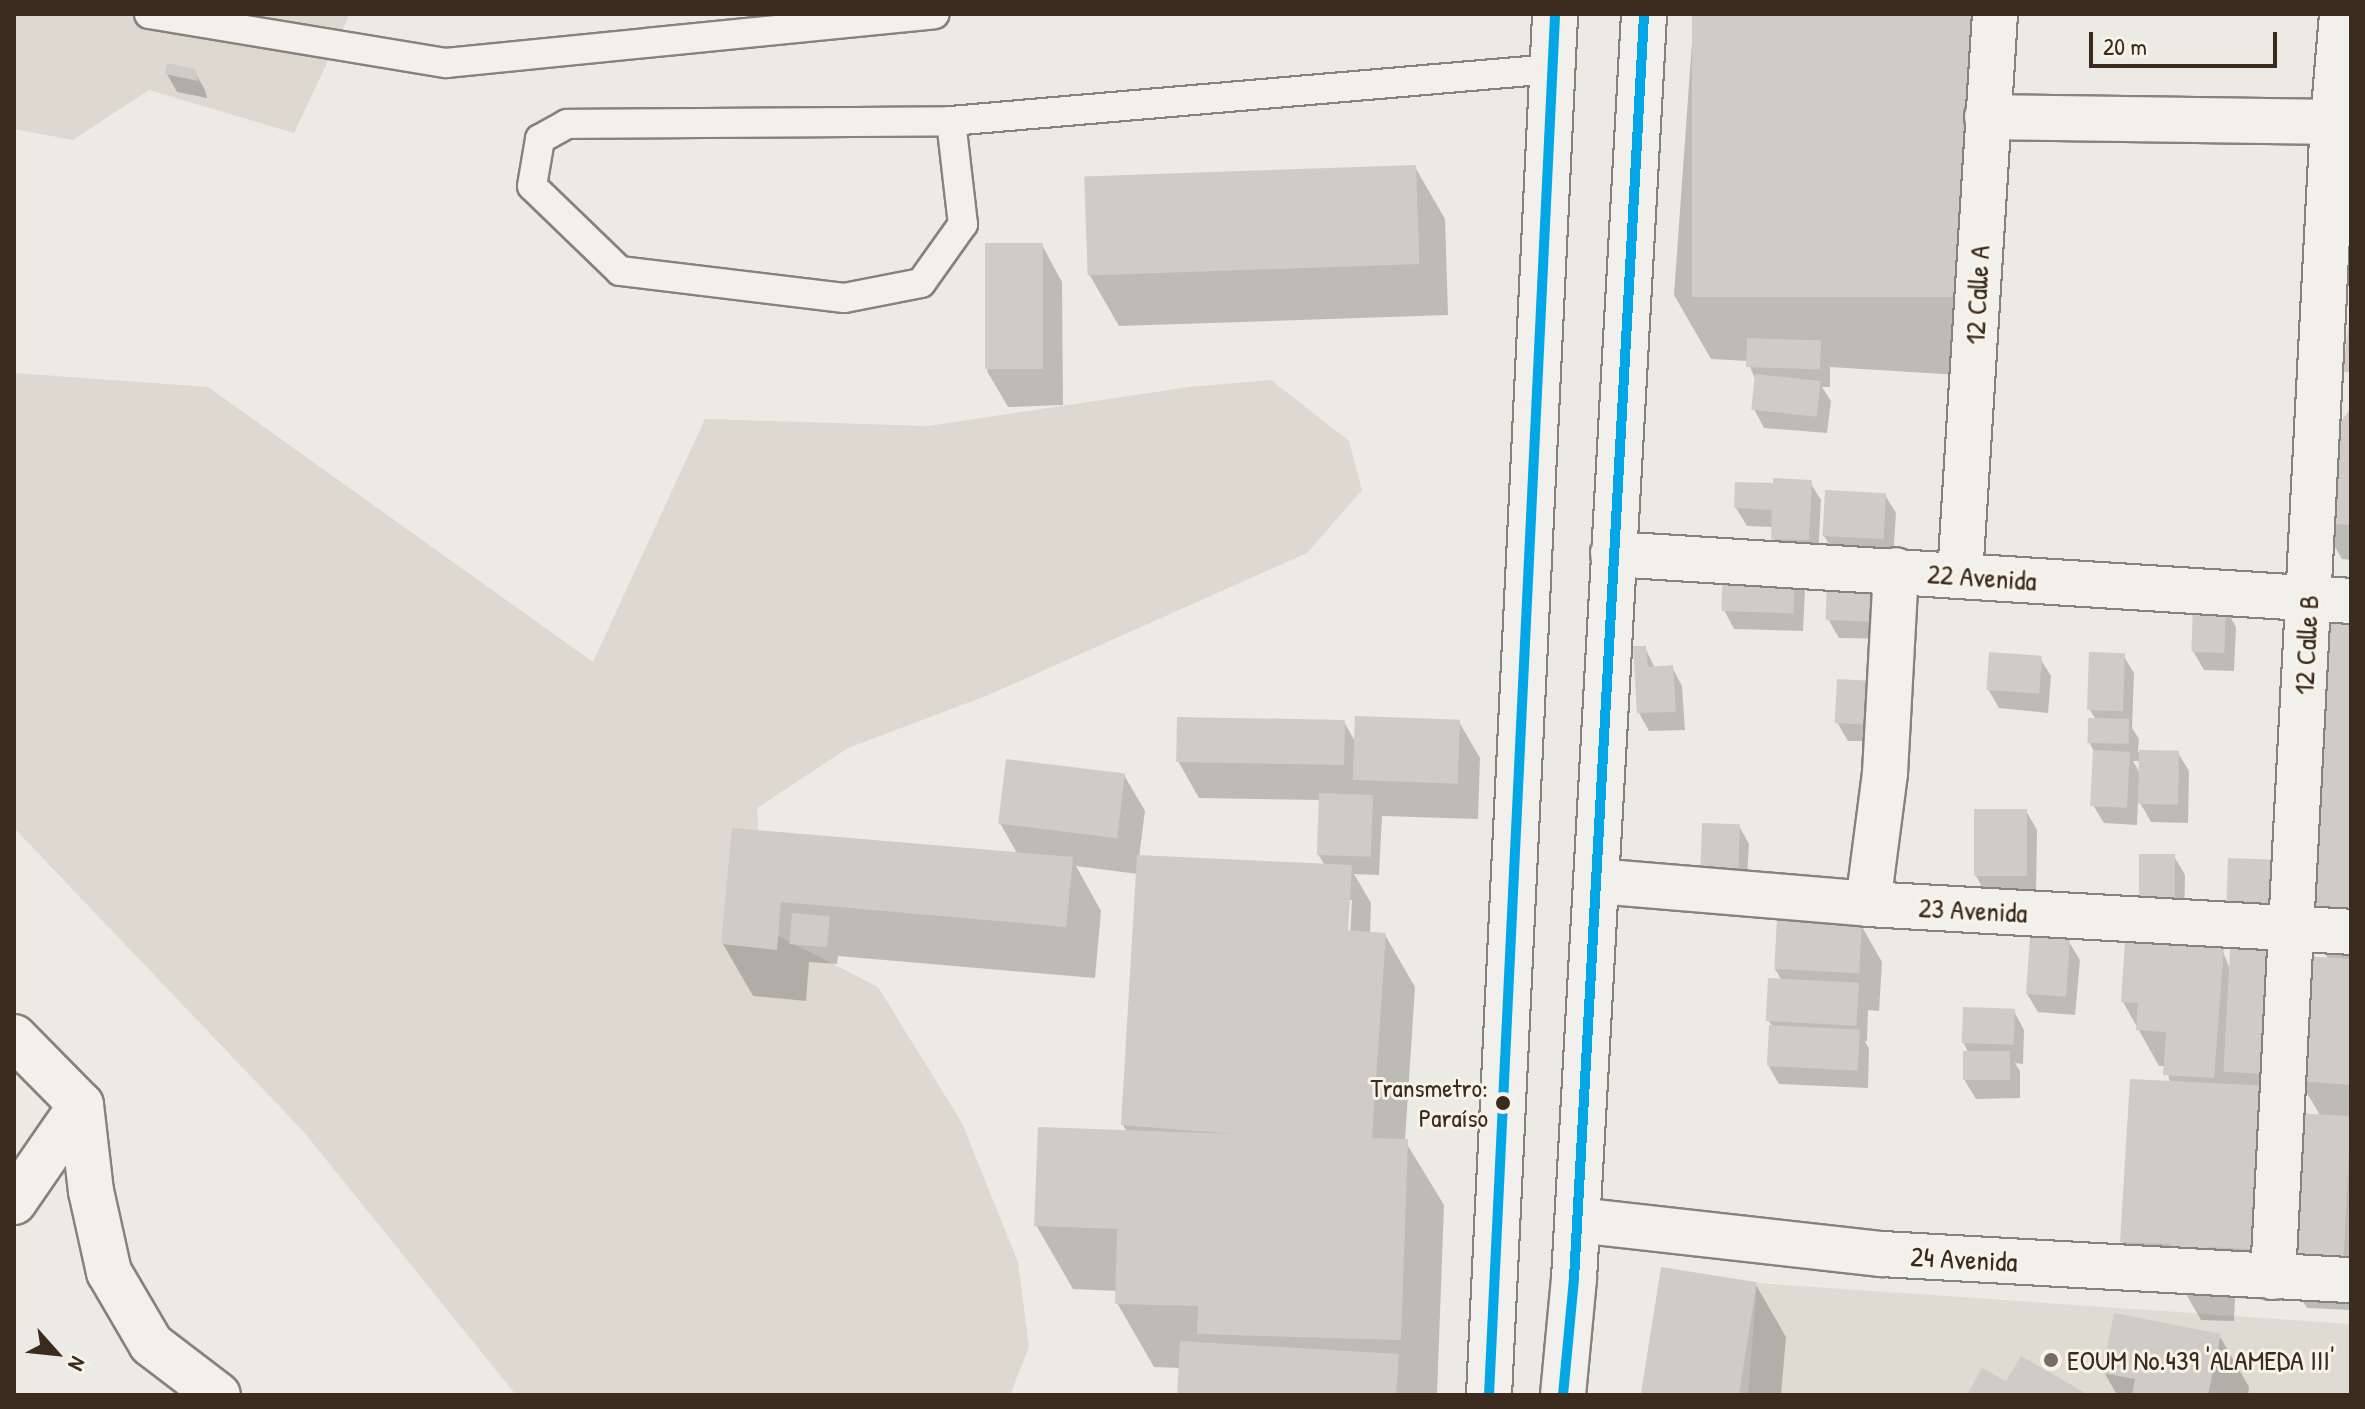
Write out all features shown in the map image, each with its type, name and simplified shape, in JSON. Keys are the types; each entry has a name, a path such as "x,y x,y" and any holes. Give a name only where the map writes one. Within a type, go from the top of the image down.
{"street":[{"path":"1489,1395 1555,14"},
{"path":"1563,1395 1578,1220 1644,14"},
{"name":"12 Calle A","path":"1960,576 1995,14"},
{"name":"12 Calle B","path":"2273,1277 2333,122 2342,14"},
{"path":"1987,117 2333,122"},
{"name":"22 Avenida","path":"1613,554 2351,601"},
{"path":"1868,904 1885,773 1896,570"},
{"name":"23 Avenida","path":"1596,881 1868,904 2351,932"},
{"path":"14,1037 81,1105 91,1191 109,1272 151,1344 218,1395"},
{"path":"14,1202 81,1105"},
{"name":"24 Avenida","path":"1578,1220 1882,1254 2351,1280"}],"lane":[{"path":"149,14 446,63 935,14"},
{"path":"951,121 960,173 963,224 921,283 844,298 620,271 532,186 540,139 567,124 951,121 1552,69"}],"shaded area":[{"path":"14,14 350,14 294,133 149,90 73,140 14,129"},
{"path":"14,373 208,387 593,662 705,419 928,426 1189,387 1271,380 1349,441 1362,490 1307,553 986,696 848,748 757,808 765,929 878,987 962,1123 1018,1262 1029,1347 1010,1395 516,1395 303,1131 14,828"},
{"name":"EOUM No.439 'ALAMEDA III'","path":"1757,1283 2351,1324 2351,1395 1748,1395"}],"building":[{"path":"1692,14 1972,14 1972,297 1692,297"},
{"path":"167,63 195,69 198,81 165,74"},
{"path":"1416,165 1419,264 1088,276 1084,177"},
{"path":"985,243 1043,243 1043,369 985,369"},
{"path":"2349,319 2351,372 2343,372"},
{"path":"1747,338 1821,341 1820,370 1746,367"},
{"path":"1755,374 1821,381 1817,417 1751,410"},
{"path":"2351,408 2351,525 2319,523 2325,443"},
{"path":"1773,478 1812,480 1809,540 1771,539 1772,510 1734,508 1735,482 1773,483"},
{"path":"1825,490 1886,493 1884,539 1823,536"},
{"path":"1723,566 1795,569 1793,613 1721,611"},
{"path":"1827,578 1883,580 1882,622 1826,620"},
{"path":"2193,605 2226,606 2224,653 2191,652"},
{"path":"2323,613 2351,614 2351,921 2303,918"},
{"path":"1633,646 1646,646 1648,667 1673,665 1676,712 1637,713"},
{"path":"1989,652 2042,656 2039,694 1986,690"},
{"path":"2089,652 2125,653 2123,711 2087,710"},
{"path":"1837,679 1879,681 1877,725 1835,723"},
{"path":"1355,716 1460,720 1458,784 1353,780"},
{"path":"1177,717 1345,720 1344,765 1176,762"},
{"path":"2088,718 2129,719 2129,744 2088,743"},
{"path":"2093,750 2130,752 2127,808 2090,806"},
{"path":"2139,750 2179,751 2178,805 2138,804"},
{"path":"1006,759 1125,774 1117,838 998,824"},
{"path":"1319,793 1373,795 1371,857 1317,855"},
{"path":"1974,809 2027,809 2027,876 1974,876"},
{"path":"1702,823 1740,824 1738,875 1700,874"},
{"path":"732,828 1073,857 1066,927 781,902 777,950 721,944"},
{"path":"2139,854 2175,854 2175,906 2139,906"},
{"path":"1137,855 1352,865 1348,930 1386,933 1372,1138 1408,1139 1401,1340 1197,1334 1198,1306 1115,1304 1117,1229 1034,1226 1038,1127 1235,1134 1121,1125"},
{"path":"2228,858 2283,860 2281,917 2226,915"},
{"path":"792,913 830,916 827,947 789,944"},
{"path":"1777,918 1862,922 1859,973 1774,969"},
{"path":"2030,937 2070,940 2066,997 2026,994"},
{"path":"2125,941 2224,947 2214,1078 2163,1075 2166,1032 2136,1030 2138,1003 2121,1002"},
{"path":"2230,948 2273,950 2266,1074 2224,1072"},
{"path":"2306,956 2351,959 2350,1085 2298,1081"},
{"path":"1768,978 1859,983 1857,1026 1766,1021"},
{"path":"1963,1007 2015,1009 2014,1045 1962,1043"},
{"path":"1769,1025 1860,1030 1858,1071 1767,1066"},
{"path":"1963,1051 2010,1051 2010,1080 1963,1080"},
{"path":"2130,1079 2272,1086 2263,1250 2207,1247 2205,1270 2169,1269 2171,1244 2120,1242"},
{"path":"2294,1113 2351,1116 2343,1275 2286,1272"},
{"path":"1661,1267 1757,1282 1739,1395 1641,1393"},
{"path":"2114,1313 2221,1334 2208,1395 2132,1395 2135,1379 2102,1373"},
{"path":"1180,1341 1399,1354 1396,1395 1177,1395"},
{"path":"2021,1356 2089,1395 1967,1395 1982,1368 2006,1381"}],"transit line":[{"path":"1489,1395 1555,14"},
{"path":"1563,1395 1574,1279 1644,14"}],"place":[{"name":"Transmetro: Paraíso","path":"1503,1103"},
{"name":"EOUM No.439 'ALAMEDA III'","path":"2051,1360"}]}
